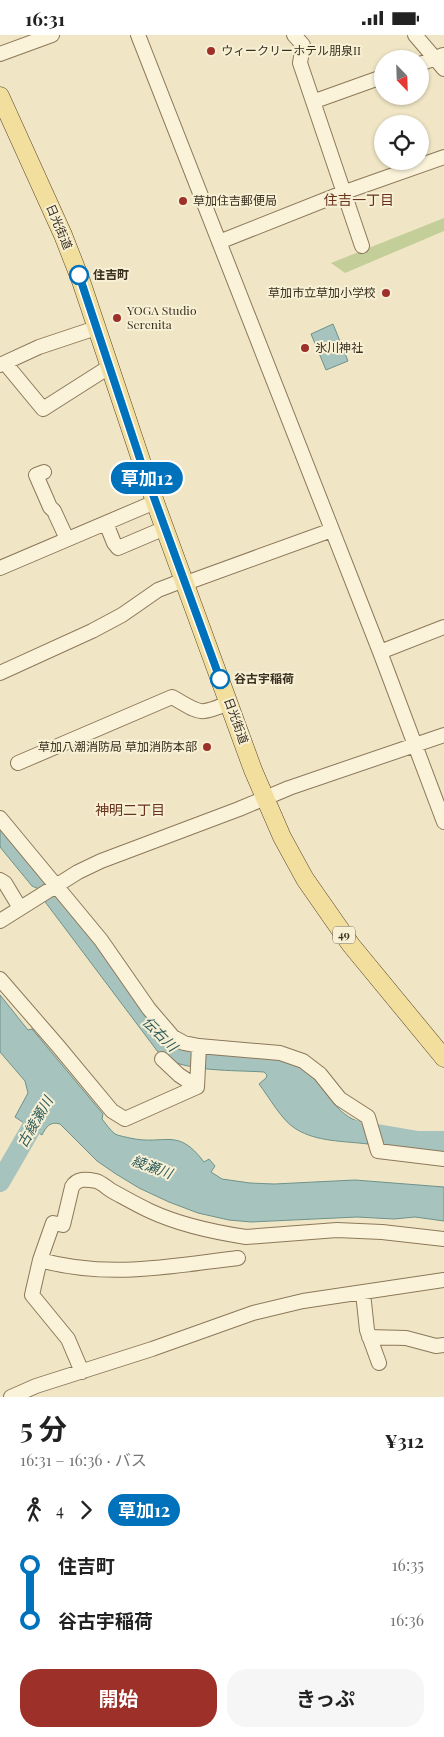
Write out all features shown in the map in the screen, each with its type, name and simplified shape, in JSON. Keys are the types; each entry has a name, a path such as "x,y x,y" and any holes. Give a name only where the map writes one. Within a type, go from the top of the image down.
{"main road":[{"name":"日光街道","path":"0,96 63,235 81,281 155,502 265,798 287,847 322,905 351,945 444,1058"}],"street":[{"path":"0,54 52,35"},
{"path":"138,35 380,652 444,823"},
{"path":"294,35 303,45 300,63 362,246"},
{"path":"415,35 441,61"},
{"path":"314,101 374,80"},
{"path":"219,242 345,192 444,157"},
{"path":"96,328 40,347 2,364 43,409 109,367"},
{"path":"44,472 36,475 67,539"},
{"path":"0,568 155,502"},
{"path":"106,523 118,548 165,528"},
{"path":"0,673 92,631 122,615 158,590 332,530"},
{"path":"380,652 444,627"},
{"path":"18,763 172,697 198,711 207,712 229,703"},
{"path":"0,921 101,861 289,788 444,735"},
{"path":"0,818 101,941 163,1027 173,1037 184,1043 199,1046 280,1053 303,1061 320,1074 340,1099 368,1117 378,1151 444,1159"},
{"path":"0,880 5,883 20,908"},
{"path":"0,979 112,1111 125,1119 198,1087"},
{"path":"198,1087 199,1046"},
{"path":"162,1059 179,1075 198,1087"},
{"path":"82,1372 68,1339 32,1295 40,1261 53,1223 63,1225 72,1187 75,1181 80,1179 97,1181 132,1202 171,1219 198,1228 233,1235 246,1237 337,1230 390,1232 444,1239"},
{"path":"40,1261 72,1268 116,1271 238,1258"},
{"path":"12,1397 40,1392 82,1372 253,1313 303,1301 444,1280"},
{"path":"363,1293 367,1330 379,1363"},
{"path":"369,1337 406,1338 444,1345"}],"green space":[{"path":"444,218 444,231 345,273 331,263"}],"water":[{"path":"333,324 348,361 326,370 311,334"},
{"path":"0,826 85,929 164,1039 175,1048 189,1051 276,1059 294,1064 317,1082 344,1114 364,1123 368,1144 322,1139 296,1129 281,1115 259,1084 266,1078 267,1075 264,1072 196,1068 161,1056 46,903 39,889 32,886 0,847"},
{"name":"綾瀬川","path":"0,995 28,1030 32,1029 103,1114 102,1119 115,1134 142,1140 170,1139 186,1144 204,1162 209,1159 215,1166 211,1172 222,1179 274,1184 355,1180 444,1187 444,1221 415,1217 394,1219 357,1217 251,1222 229,1220 198,1213 139,1188 97,1161 60,1124 54,1123 49,1125 42,1135 15,1117 28,1093 25,1081 0,1052"}],"waterway":[{"name":"古綾瀬川","path":"0,1182 44,1106"},
{"name":"伝右川","path":"354,1130 418,1141 444,1141"}],"bus line":[{"name":"草加12","path":"79,275 140,459 220,679"}],"place":[{"name":"ウィークリーホテル朋泉II","path":"211,51"},
{"name":"草加住吉郵便局","path":"183,201"},
{"name":"住吉町","path":"79,275"},
{"name":"草加市立草加小学校","path":"386,293"},
{"name":"YOGA Studio Serenita","path":"117,318"},
{"name":"氷川神社","path":"305,348"},
{"name":"谷古宇稲荷","path":"220,679"},
{"name":"草加八潮消防局 草加消防本部","path":"207,747"}],"district":[{"name":"住吉一丁目","path":"359,200"},
{"name":"神明二丁目","path":"130,810"}]}
